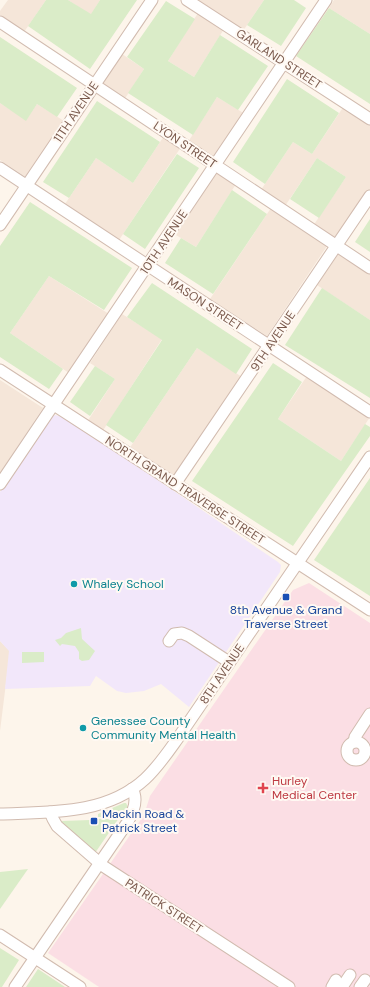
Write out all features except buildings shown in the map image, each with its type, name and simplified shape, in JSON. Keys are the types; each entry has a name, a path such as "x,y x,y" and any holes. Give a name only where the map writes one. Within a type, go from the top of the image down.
{"street":[{"name":"11TH AVENUE","path":"0,225 152,0"},
{"name":"GARLAND STREET","path":"187,0 370,119"},
{"name":"10TH AVENUE","path":"0,484 326,0"},
{"name":"LYON STREET","path":"0,22 370,268"},
{"name":"MASON STREET","path":"0,168 370,412"},
{"name":"9TH AVENUE","path":"175,484 270,346 370,196"},
{"name":"NORTH GRAND TRAVERSE STREET","path":"0,370 370,610"},
{"name":"8TH AVENUE","path":"0,814 50,812 80,809 102,804 132,789 149,776 164,758 370,457"},
{"path":"169,641 174,634 184,634 229,662"},
{"path":"354,742 355,737 370,714"},
{"path":"15,987 129,819 135,798 132,789"},
{"name":"PATRICK STREET","path":"50,812 57,826 99,863 286,986"},
{"path":"0,935 80,987"},
{"path":"337,985 358,979"},
{"path":"349,987 358,979"}],"shaded area":[{"path":"8,0 46,0 24,32 0,15 0,11"},
{"path":"68,0 100,0 91,15"},
{"path":"198,0 264,0 243,31"},
{"path":"334,0 370,0 370,34 329,8"},
{"path":"198,13 224,29 194,77 168,61"},
{"path":"122,54 144,69 124,100 101,84"},
{"path":"217,97 245,114 215,160 188,142"},
{"path":"0,103 26,120 37,104 64,121 26,177 0,160"},
{"path":"344,106 370,123 370,190 336,241 313,226 346,177 317,158 285,206 261,190 293,142 312,154"},
{"path":"164,136 181,147 119,240 65,204 96,158 133,183"},
{"path":"217,172 236,184 196,247 176,235"},
{"path":"271,208 327,246 267,336 210,299"},
{"path":"339,253 370,274 370,320 317,285"},
{"path":"49,276 109,314 69,373 10,333"},
{"path":"122,314 162,339 102,432 87,422 115,379 90,363"},
{"path":"197,348 242,377 174,478 129,449"},
{"path":"307,376 370,417 341,461 278,419"},
{"path":"0,380 43,408 0,473"},
{"path":"55,415 62,417 171,489 281,565 280,572 189,707 161,684 144,691 126,693 117,691 96,676 90,686 5,689 9,651 0,641 0,492 50,419"},
{"name":"Hurley Medical Center","path":"309,583 370,623 370,987 99,987 48,953 144,815 150,796 293,590"},
{"path":"0,641 10,651 0,731"}],"green space":[{"path":"46,0 68,0 91,14 100,0 137,0 90,69 28,26"},
{"path":"264,0 294,0 306,8 281,46 247,25"},
{"path":"166,1 195,19 168,61 194,77 220,35 268,66 238,110 217,97 193,135 128,93 144,69 127,57"},
{"path":"329,8 370,34 370,104 296,56"},
{"path":"0,37 77,88 57,117 37,104 26,121 0,103"},
{"path":"287,79 339,113 312,154 293,142 265,184 233,162"},
{"path":"97,101 160,142 133,183 96,158 69,198 43,182"},
{"path":"177,154 199,168 145,249 123,234"},
{"path":"317,158 346,177 319,218 290,199"},
{"path":"232,190 267,214 213,294 165,263 181,238 196,247"},
{"path":"30,202 132,268 104,310 49,276 10,333 63,369 49,389 0,357 0,246"},
{"path":"370,219 370,252 355,242"},
{"path":"152,283 252,349 236,374 197,348 133,443 106,425 162,340 127,317"},
{"path":"322,288 370,320 370,398 285,345"},
{"path":"273,363 302,382 278,419 341,461 365,424 370,427 370,436 293,546 192,481"},
{"path":"95,366 115,379 90,416 70,402"},
{"path":"370,478 370,596 314,560"},
{"path":"81,628 82,639 95,651 89,660 82,661 79,659 79,652 75,646 62,644 60,646 55,640 61,638 66,633"},
{"path":"22,652 44,652 44,662 22,663"},
{"path":"126,803 128,807 125,816 98,817 98,814"},
{"path":"119,818 95,853 61,821 90,820 90,822 97,822 98,819"},
{"path":"28,869 0,909 0,872"},
{"path":"0,948 19,960 2,987 0,987"},
{"path":"38,969 65,987 26,987"}],"place":[{"name":"Whaley School","path":"74,584"},
{"name":"8th Avenue & Grand Traverse Street","path":"286,597"},
{"name":"Genessee County Community Mental Health","path":"83,728"},
{"name":"Hurley Medical Center","path":"263,788"},
{"name":"Mackin Road & Patrick Street","path":"94,821"}]}
